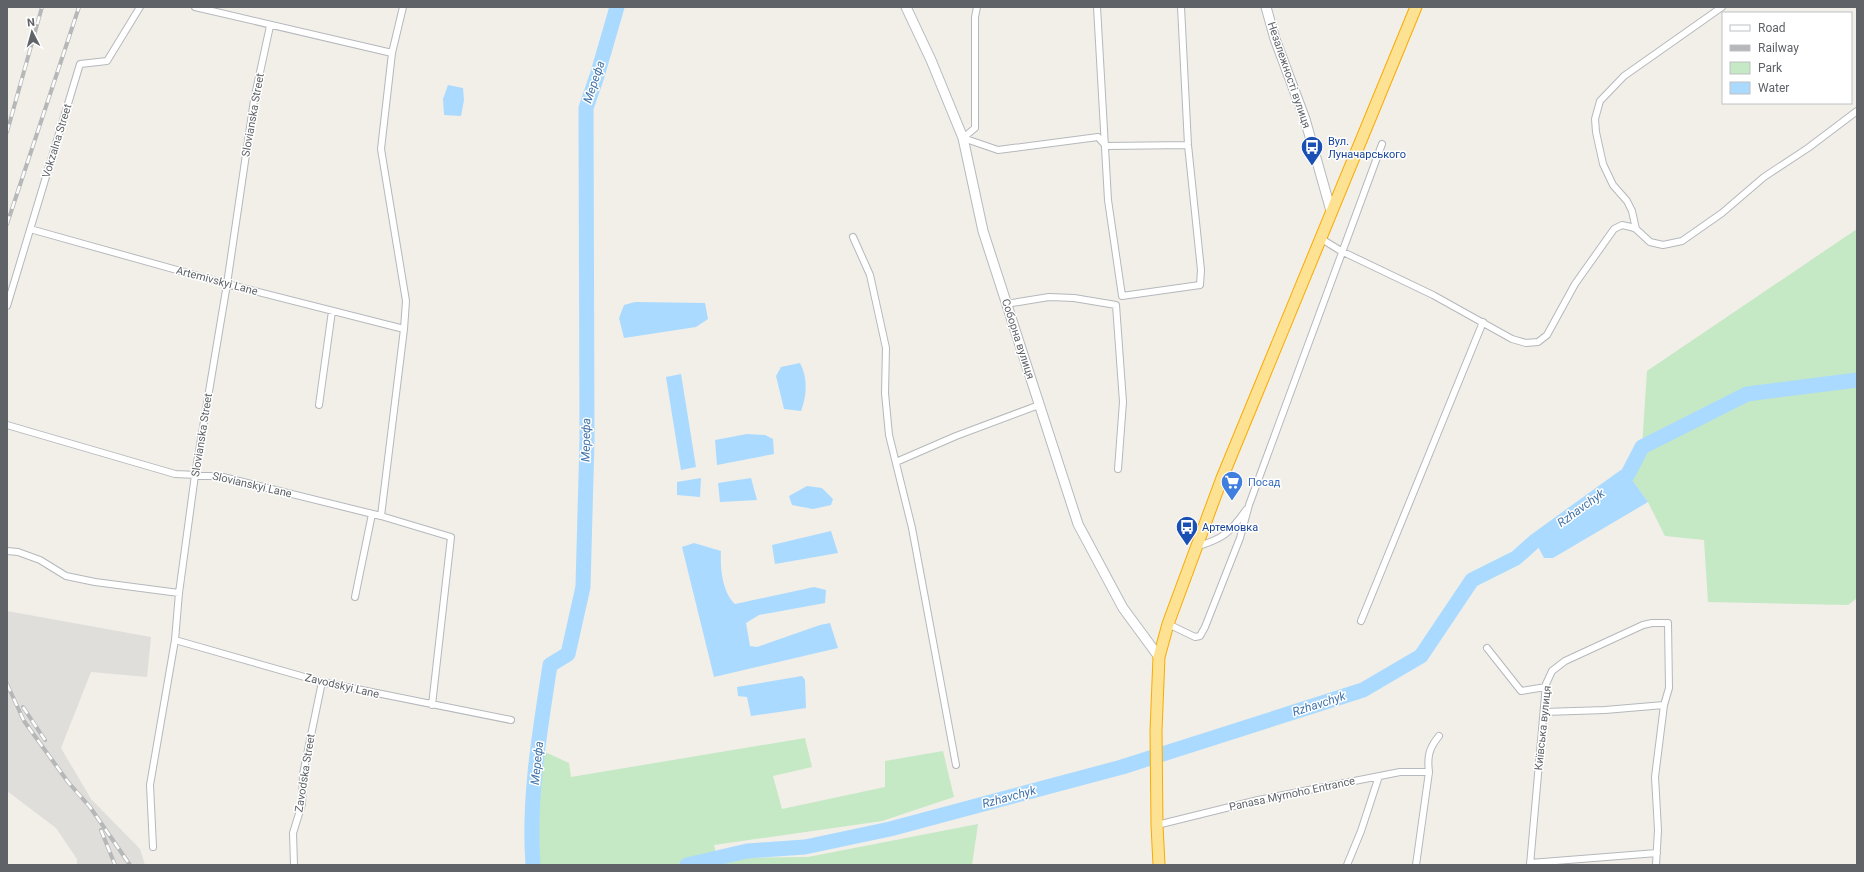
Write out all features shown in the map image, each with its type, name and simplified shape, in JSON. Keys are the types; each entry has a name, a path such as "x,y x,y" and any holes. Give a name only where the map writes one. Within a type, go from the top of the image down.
{"highway":[{"path":"1159,865 1156,732 1159,658 1168,624 1222,478 1416,7"}],"street":[{"name":"Vokzalna Street","path":"7,306 80,64 107,61 140,7"},
{"path":"195,7 270,26 392,53"},
{"path":"381,516 404,329 406,301 381,149 392,53 403,7"},
{"name":"Соборна вулиця","path":"906,7 931,60 963,138 983,231 1078,524 1123,608 1159,658"},
{"path":"963,138 975,128 975,17 977,7"},
{"path":"1097,7 1108,200 1122,296 1116,305 1123,402 1118,469"},
{"path":"1122,296 1200,285 1202,270 1188,145 1181,7"},
{"name":"Незалежності вулиця","path":"1266,7 1275,39 1305,119 1331,211"},
{"path":"1636,229 1632,211 1627,201 1613,185 1603,164 1595,119 1600,101 1624,76 1722,7"},
{"name":"Slovianska Street","path":"153,847 150,785 175,640 179,593 195,475 227,284 254,100 270,26"},
{"path":"1622,225 1636,229 1645,238 1656,244 1669,245 1682,241 1722,213 1764,176 1808,148 1857,111"},
{"path":"963,138 998,150 1098,137 1106,146 1188,145"},
{"path":"1168,624 1194,637 1200,636 1240,538 1249,505 1382,144"},
{"path":"1320,238 1342,251 1433,295 1512,339 1526,343 1538,342 1547,335 1575,284 1610,233 1628,220 1632,211"},
{"name":"Artemivskyi Lane","path":"30,229 227,284 404,329"},
{"path":"853,238 870,275 886,348 885,393 889,435 912,528 956,765"},
{"path":"1006,304 1049,297 1074,298 1116,305"},
{"path":"319,405 332,310"},
{"path":"1360,621 1483,322"},
{"path":"896,462 956,436 1039,405"},
{"name":"Slovianskyi Lane","path":"7,425 175,474 219,476 381,516 451,536 432,705"},
{"path":"1196,547 1214,541 1232,530 1249,505"},
{"path":"355,597 372,514"},
{"path":"7,551 18,552 40,560 66,576 95,582 179,593"},
{"name":"Київська вулиця","path":"1530,864 1546,687 1552,671 1566,660 1643,625 1652,623 1668,623 1669,688 1664,705"},
{"name":"Zavodskyi Lane","path":"175,640 322,682 511,720"},
{"path":"1487,648 1521,691 1546,687"},
{"name":"Zavodska Street","path":"294,865 293,833 302,804 303,774 322,682"},
{"path":"1544,712 1605,710 1664,705 1654,777 1657,853 1656,865"},
{"path":"1416,865 1429,772 1428,759 1432,745 1438,736"},
{"name":"Panasa Myrnoho Entrance","path":"1157,825 1258,800 1379,776 1400,772 1429,772"},
{"path":"1347,865 1361,831 1379,776"},
{"path":"1530,864 1657,853"}],"shaded area":[{"path":"7,611 151,637 147,677 91,672 61,748 91,799 140,849 145,865 77,865 77,859 56,828 7,791"}],"green space":[{"path":"1857,229 1857,598 1848,605 1708,602 1704,540 1665,536 1648,502 1628,474 1642,447 1647,371"},
{"path":"805,738 812,767 773,776 782,809 885,787 885,761 943,751 954,797 882,821 714,845 717,858 808,857 978,824 972,865 536,865 543,751 569,763 571,777"}],"water":[{"path":"448,85 463,88 464,100 461,116 444,115 443,99"},
{"path":"635,302 705,303 708,319 696,327 624,338 619,318 624,305"},
{"path":"800,363 803,369 806,387 801,411 784,409 776,376 781,367"},
{"path":"681,374 696,467 681,470 666,377"},
{"path":"747,434 765,435 773,439 774,454 717,465 715,440"},
{"path":"1628,474 1648,502 1553,558 1544,558 1535,541"},
{"path":"701,478 700,497 677,495 677,482"},
{"path":"751,478 757,500 720,502 718,483"},
{"path":"807,486 822,488 833,499 831,505 813,509 792,505 789,496"},
{"path":"831,531 838,553 775,564 772,545"},
{"path":"694,543 721,551 723,579 727,593 735,604 814,587 826,590 825,603 759,615 746,623 750,646 757,647 820,625 830,623 838,648 714,677 682,547"},
{"path":"802,676 805,680 806,708 751,716 747,697 738,696 737,687"}],"waterway":[{"name":"Мерефа","path":"533,865 532,815 536,765 550,665 568,654 583,587 587,440 586,108 617,7"},
{"name":"Rzhavchyk","path":"687,865 747,851 805,847 890,829 1122,767 1363,690 1421,656 1472,580 1516,558 1535,541 1628,474 1642,447 1747,394 1857,380"}],"railway":[{"path":"7,132 42,7"},
{"path":"7,224 79,7"},
{"path":"7,684 24,721 68,782 90,807 130,865"},
{"path":"23,707 45,740"},
{"path":"101,830 115,865"}],"place":[{"name":"Вул. Луначарського","path":"1312,166"},
{"name":"Посад","path":"1232,502"},
{"name":"Артемовка","path":"1187,546"}]}
